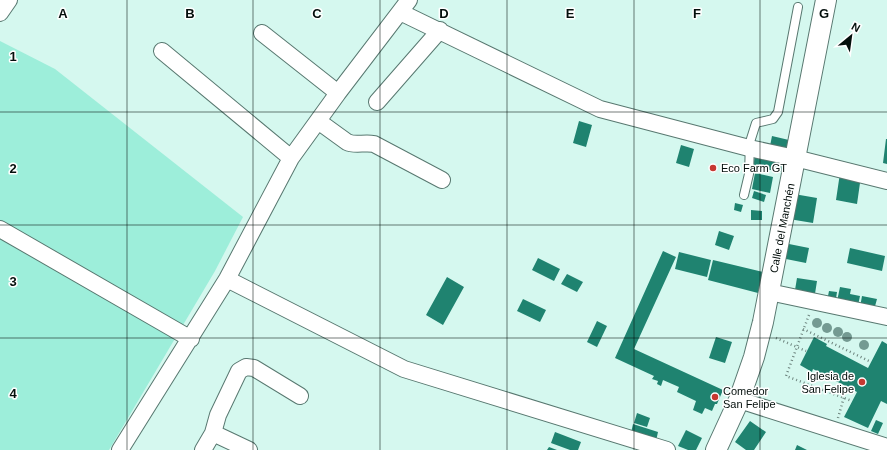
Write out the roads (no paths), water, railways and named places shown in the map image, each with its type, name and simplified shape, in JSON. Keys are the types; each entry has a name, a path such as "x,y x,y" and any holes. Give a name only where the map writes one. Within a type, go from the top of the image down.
{"street":[{"path":"0,12 9,0"},
{"name":"Calle del Manchén","path":"716,450 739,400 761,331 826,0"},
{"path":"120,450 227,279 291,158 404,6 440,30 600,109 749,148 796,158 887,181"},
{"path":"377,102 440,30"},
{"path":"262,34 338,93"},
{"path":"162,51 291,158"},
{"path":"318,121 352,145 366,143 374,144 442,180"},
{"path":"0,229 190,339"},
{"path":"227,279 404,369 667,450"},
{"path":"769,292 887,317"},
{"path":"203,450 213,433 218,415 236,375 243,368 254,368 300,396"},
{"path":"739,400 887,446"},
{"path":"213,433 249,450"}],"lane":[{"path":"744,195 749,174 749,148 756,123 773,119 778,112 798,8"}],"place":[{"name":"Eco Farm GT","path":"713,168"},
{"name":"Iglesia de San Felipe","path":"862,382"},
{"name":"Comedor San Felipe","path":"715,397"}]}
